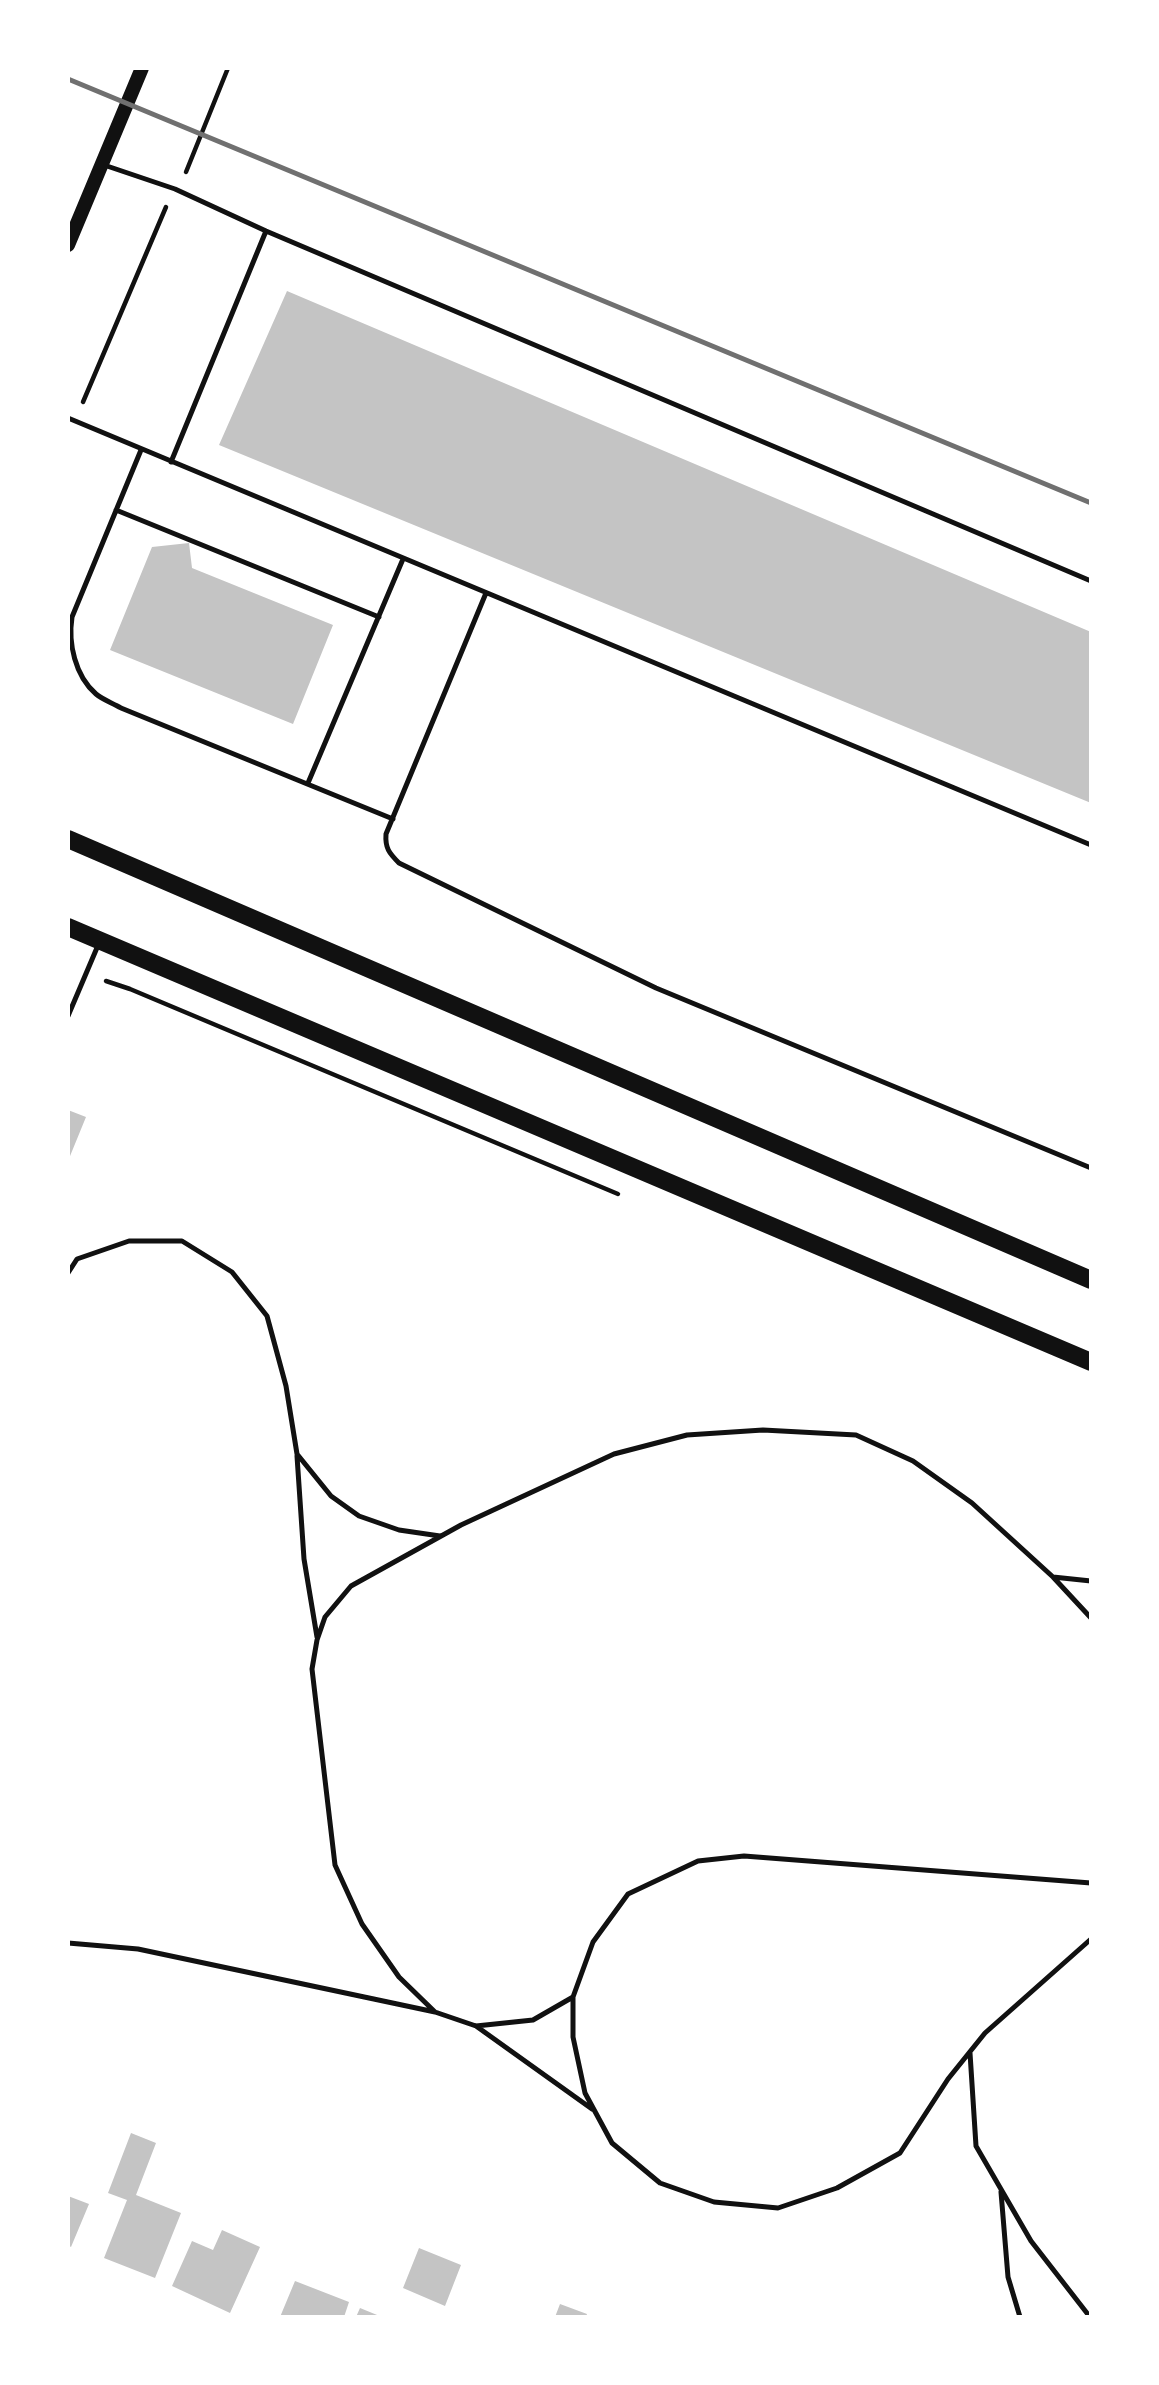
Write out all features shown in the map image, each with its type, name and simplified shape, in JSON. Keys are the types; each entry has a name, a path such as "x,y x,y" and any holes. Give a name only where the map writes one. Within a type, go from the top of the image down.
{"main road":[{"path":"68,245 142,68"},
{"path":"68,839 1091,1280"},
{"path":"68,927 1091,1362"}],"lane":[{"path":"102,165 175,189 266,231 1091,581"},
{"path":"171,462 266,231"},
{"path":"71,419 1091,845"},
{"path":"141,450 72,617 69,632 71,647 80,673 96,694 121,708 393,819"},
{"path":"116,510 379,617"},
{"path":"308,783 403,559"},
{"path":"485,593 386,834 389,853 399,863 656,988 1091,1168"},
{"path":"68,1016 100,940"},
{"path":"68,1273 77,1259 128,1241 182,1241 232,1272 267,1316 286,1386 297,1454 304,1559 317,1640"},
{"path":"435,2012 399,1977 362,1924 335,1865 312,1669 317,1640 325,1617 351,1586 440,1536 614,1454 687,1435 763,1430 856,1435 913,1461 972,1503 1053,1577 1091,1618"},
{"path":"297,1454 331,1496 359,1516 399,1530 440,1536"},
{"path":"1053,1577 1091,1581"},
{"path":"1091,1883 744,1856 698,1861 628,1894 593,1942 573,1997 573,2037 584,2092 612,2143 660,2183 714,2202 778,2208 837,2188 900,2153 948,2079 985,2033 1091,1939"},
{"path":"68,1943 138,1949 435,2012 476,2026 595,2111"},
{"path":"476,2026 533,2020 573,1997"},
{"path":"970,2053 976,2147 1031,2241 1090,2317"},
{"path":"1000,2189 1008,2277 1020,2317"}],"path":[{"path":"71,419 90,388 162,214 187,170 228,68"},
{"path":"86,974 130,989 629,1199"}],"building":[{"path":"287,291 1091,632 1091,803 219,445"},
{"path":"189,543 192,568 333,625 293,724 110,650 152,547"},
{"path":"68,1110 86,1117 68,1161"},
{"path":"131,2133 156,2143 136,2195 181,2213 155,2278 104,2258 127,2200 108,2193"},
{"path":"68,2196 89,2204 71,2247 68,2245"},
{"path":"222,2230 260,2247 230,2313 172,2286 192,2241 213,2250"},
{"path":"419,2248 461,2265 445,2306 403,2288"},
{"path":"295,2281 349,2302 344,2317 280,2317"},
{"path":"560,2304 587,2314 586,2317 555,2317"},
{"path":"360,2308 382,2317 356,2317"}],"railway":[{"path":"68,79 1091,503"}]}
